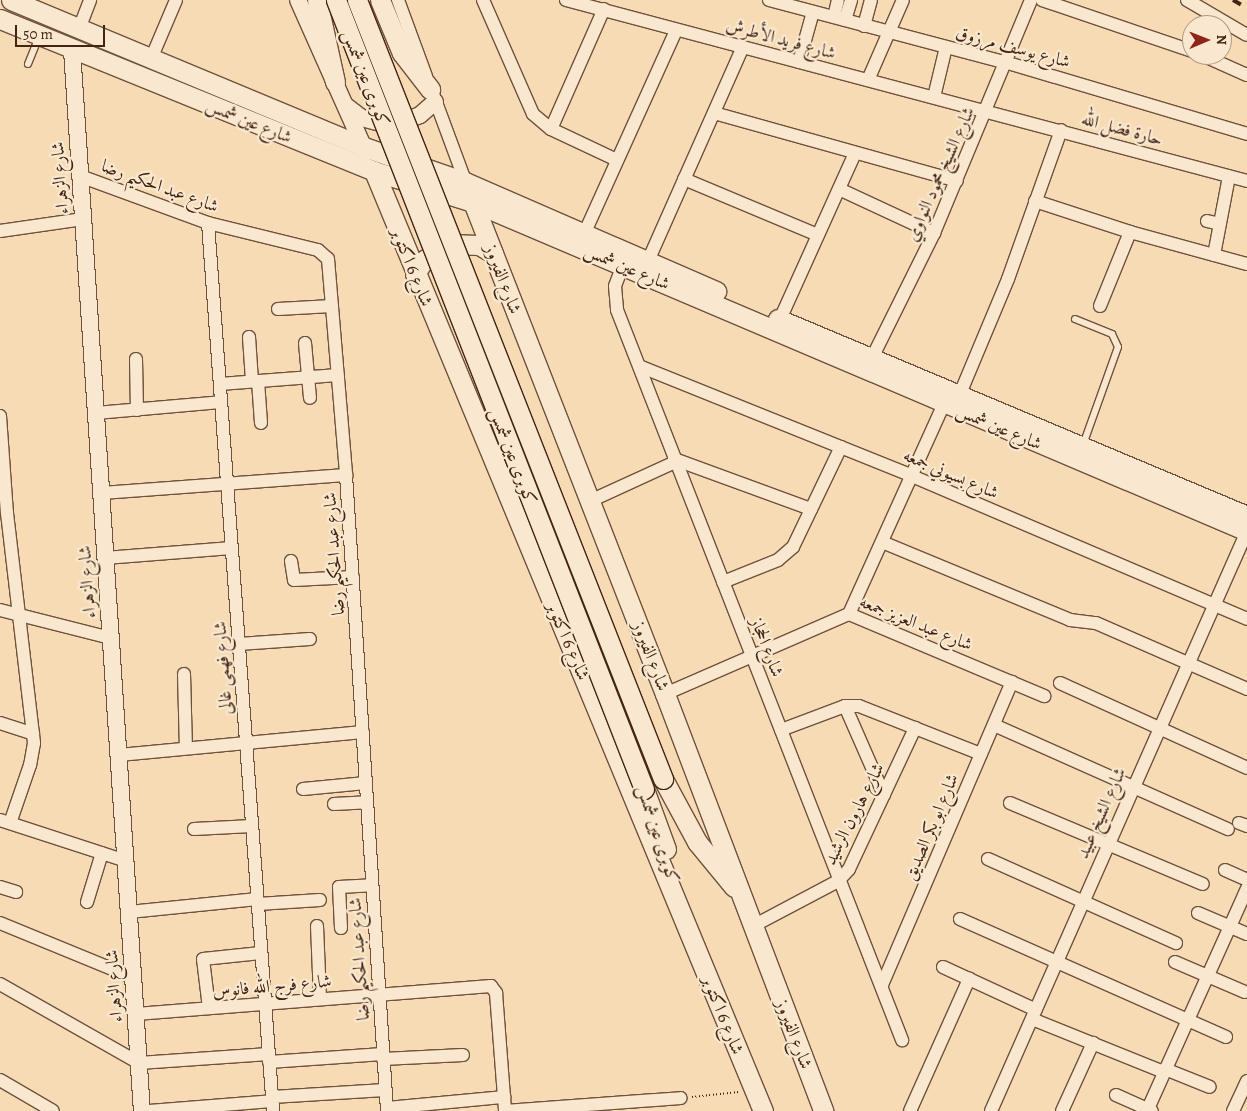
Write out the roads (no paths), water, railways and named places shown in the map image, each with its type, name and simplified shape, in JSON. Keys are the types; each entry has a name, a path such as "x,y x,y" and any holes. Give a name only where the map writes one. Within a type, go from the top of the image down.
{"main road":[{"path":"318,0 335,82"},
{"name":"كوبرى عين شمس","path":"336,0 657,821 682,914"},
{"name":"كوبرى عين شمس","path":"356,0 663,779 697,842 740,893"},
{"path":"380,0 393,33 415,72 433,95"},
{"name":"شارع عين شمس","path":"16,1 364,147 466,182 585,232 777,325 1247,531"},
{"name":"شارع عين شمس","path":"0,19 72,50 374,171 473,202 624,265 777,325 872,358 953,403 1082,446 1247,516"},
{"name":"شارع 6 اكتوبر","path":"374,171 415,274 763,1111"},
{"name":"شارع الفيروز","path":"473,202 665,694 823,1111"},
{"path":"415,274 423,261 448,244 471,243 493,252"}],"street":[{"path":"79,29 90,0"},
{"path":"151,58 176,0"},
{"path":"298,0 374,171"},
{"path":"398,0 473,202"},
{"path":"483,0 525,100 542,124 617,160"},
{"name":"شارع فريد الأطرش","path":"566,0 987,111"},
{"name":"شارع يوسف مرزوق","path":"769,0 800,4 813,12 1008,62 1247,134"},
{"path":"838,0 839,19"},
{"path":"839,19 850,0"},
{"path":"864,26 871,0"},
{"path":"868,80 903,0"},
{"name":"شارع الشيخ محمود النواوي","path":"872,358 957,182 1032,0"},
{"path":"1042,0 1182,48"},
{"path":"1187,0 1247,35"},
{"path":"551,129 604,9"},
{"path":"799,62 813,12"},
{"path":"585,232 676,30"},
{"path":"648,261 743,47"},
{"path":"934,97 946,47"},
{"name":"شارع الزهراء","path":"72,50 142,1111"},
{"path":"1224,65 1247,75"},
{"path":"346,106 362,118 381,123 395,123 420,115 433,95"},
{"name":"حارة فضل الله","path":"987,111 1247,181"},
{"path":"714,113 957,182"},
{"path":"849,614 912,476 953,403 1008,279 1060,130"},
{"path":"777,325 855,153"},
{"name":"شارع عبد الحكيم رضا","path":"80,176 208,223 324,253 329,267 346,475 378,995 387,1109"},
{"path":"1214,255 1230,176"},
{"path":"684,179 818,235"},
{"path":"839,189 934,233"},
{"path":"1035,201 1130,232 1247,264"},
{"path":"0,231 83,219"},
{"path":"1207,221 1220,224"},
{"name":"شارع فهمى غالى","path":"208,223 272,1103"},
{"path":"1100,306 1130,232"},
{"name":"شارع الحجاز","path":"624,265 614,299 838,882 882,986 902,1040"},
{"path":"278,309 332,306"},
{"path":"249,337 262,423"},
{"path":"305,343 310,398"},
{"path":"136,359 137,410"},
{"name":"شارع بسيوني جمعه","path":"639,366 912,476 1247,619"},
{"path":"220,384 338,375"},
{"path":"96,414 221,402"},
{"path":"0,418 4,512 33,734 30,765 5,822 126,861"},
{"path":"723,582 786,554 811,509 841,447"},
{"path":"590,501 675,460 811,509"},
{"path":"101,493 346,475"},
{"name":"شارع الشيخ عبيد","path":"990,1111 1186,663 1247,531"},
{"path":"882,542 1078,622 1096,622 1247,689"},
{"path":"106,558 232,548"},
{"path":"292,561 294,580 353,577"},
{"path":"0,610 111,638"},
{"name":"شارع عبد العزيز جمعه","path":"665,694 849,614 1044,696"},
{"path":"238,644 310,639"},
{"path":"184,674 186,748"},
{"name":"شارع ابو بكر الصديق","path":"882,986 1012,682"},
{"path":"1060,683 1247,768"},
{"path":"845,706 884,795"},
{"path":"781,730 845,706 859,706 981,754"},
{"path":"0,723 33,734"},
{"path":"994,725 1131,788 1238,826"},
{"name":"شارع هارون الرشيد","path":"752,926 838,882 855,858 915,728"},
{"path":"119,755 363,732"},
{"path":"303,789 366,784"},
{"path":"334,804 367,802"},
{"path":"1010,803 1202,884"},
{"path":"194,829 252,826"},
{"path":"87,902 102,853"},
{"path":"988,859 1176,943"},
{"path":"1225,870 1247,880"},
{"path":"341,928 340,887 372,885"},
{"path":"0,887 16,892"},
{"path":"1116,1095 1149,1110 1187,1020 1247,888"},
{"path":"129,912 257,902 320,900"},
{"path":"1198,913 1247,934"},
{"path":"960,919 1226,1037"},
{"path":"0,923 134,978"},
{"path":"317,926 320,999"},
{"path":"209,1008 202,959 261,953"},
{"path":"1175,962 1245,992"},
{"path":"943,968 969,979 1093,1043 1210,1087"},
{"path":"910,1111 969,979"},
{"path":"0,984 139,1063 269,1058 463,1055"},
{"name":"شارع فرج الله فانوس","path":"136,1014 487,986 496,993 504,1098"},
{"path":"1062,1111 1093,1043"},
{"path":"0,1080 53,1111"},
{"path":"1233,1111 1246,1086"},
{"path":"149,1111 272,1103 385,1090"},
{"path":"387,1109 504,1098 505,1111 623,1107 681,1098"}],"lane":[{"path":"28,64 39,36"},
{"path":"1075,319 1112,334 1118,347 1082,446"}],"railway":[{"path":"1233,0 1247,8"}]}
